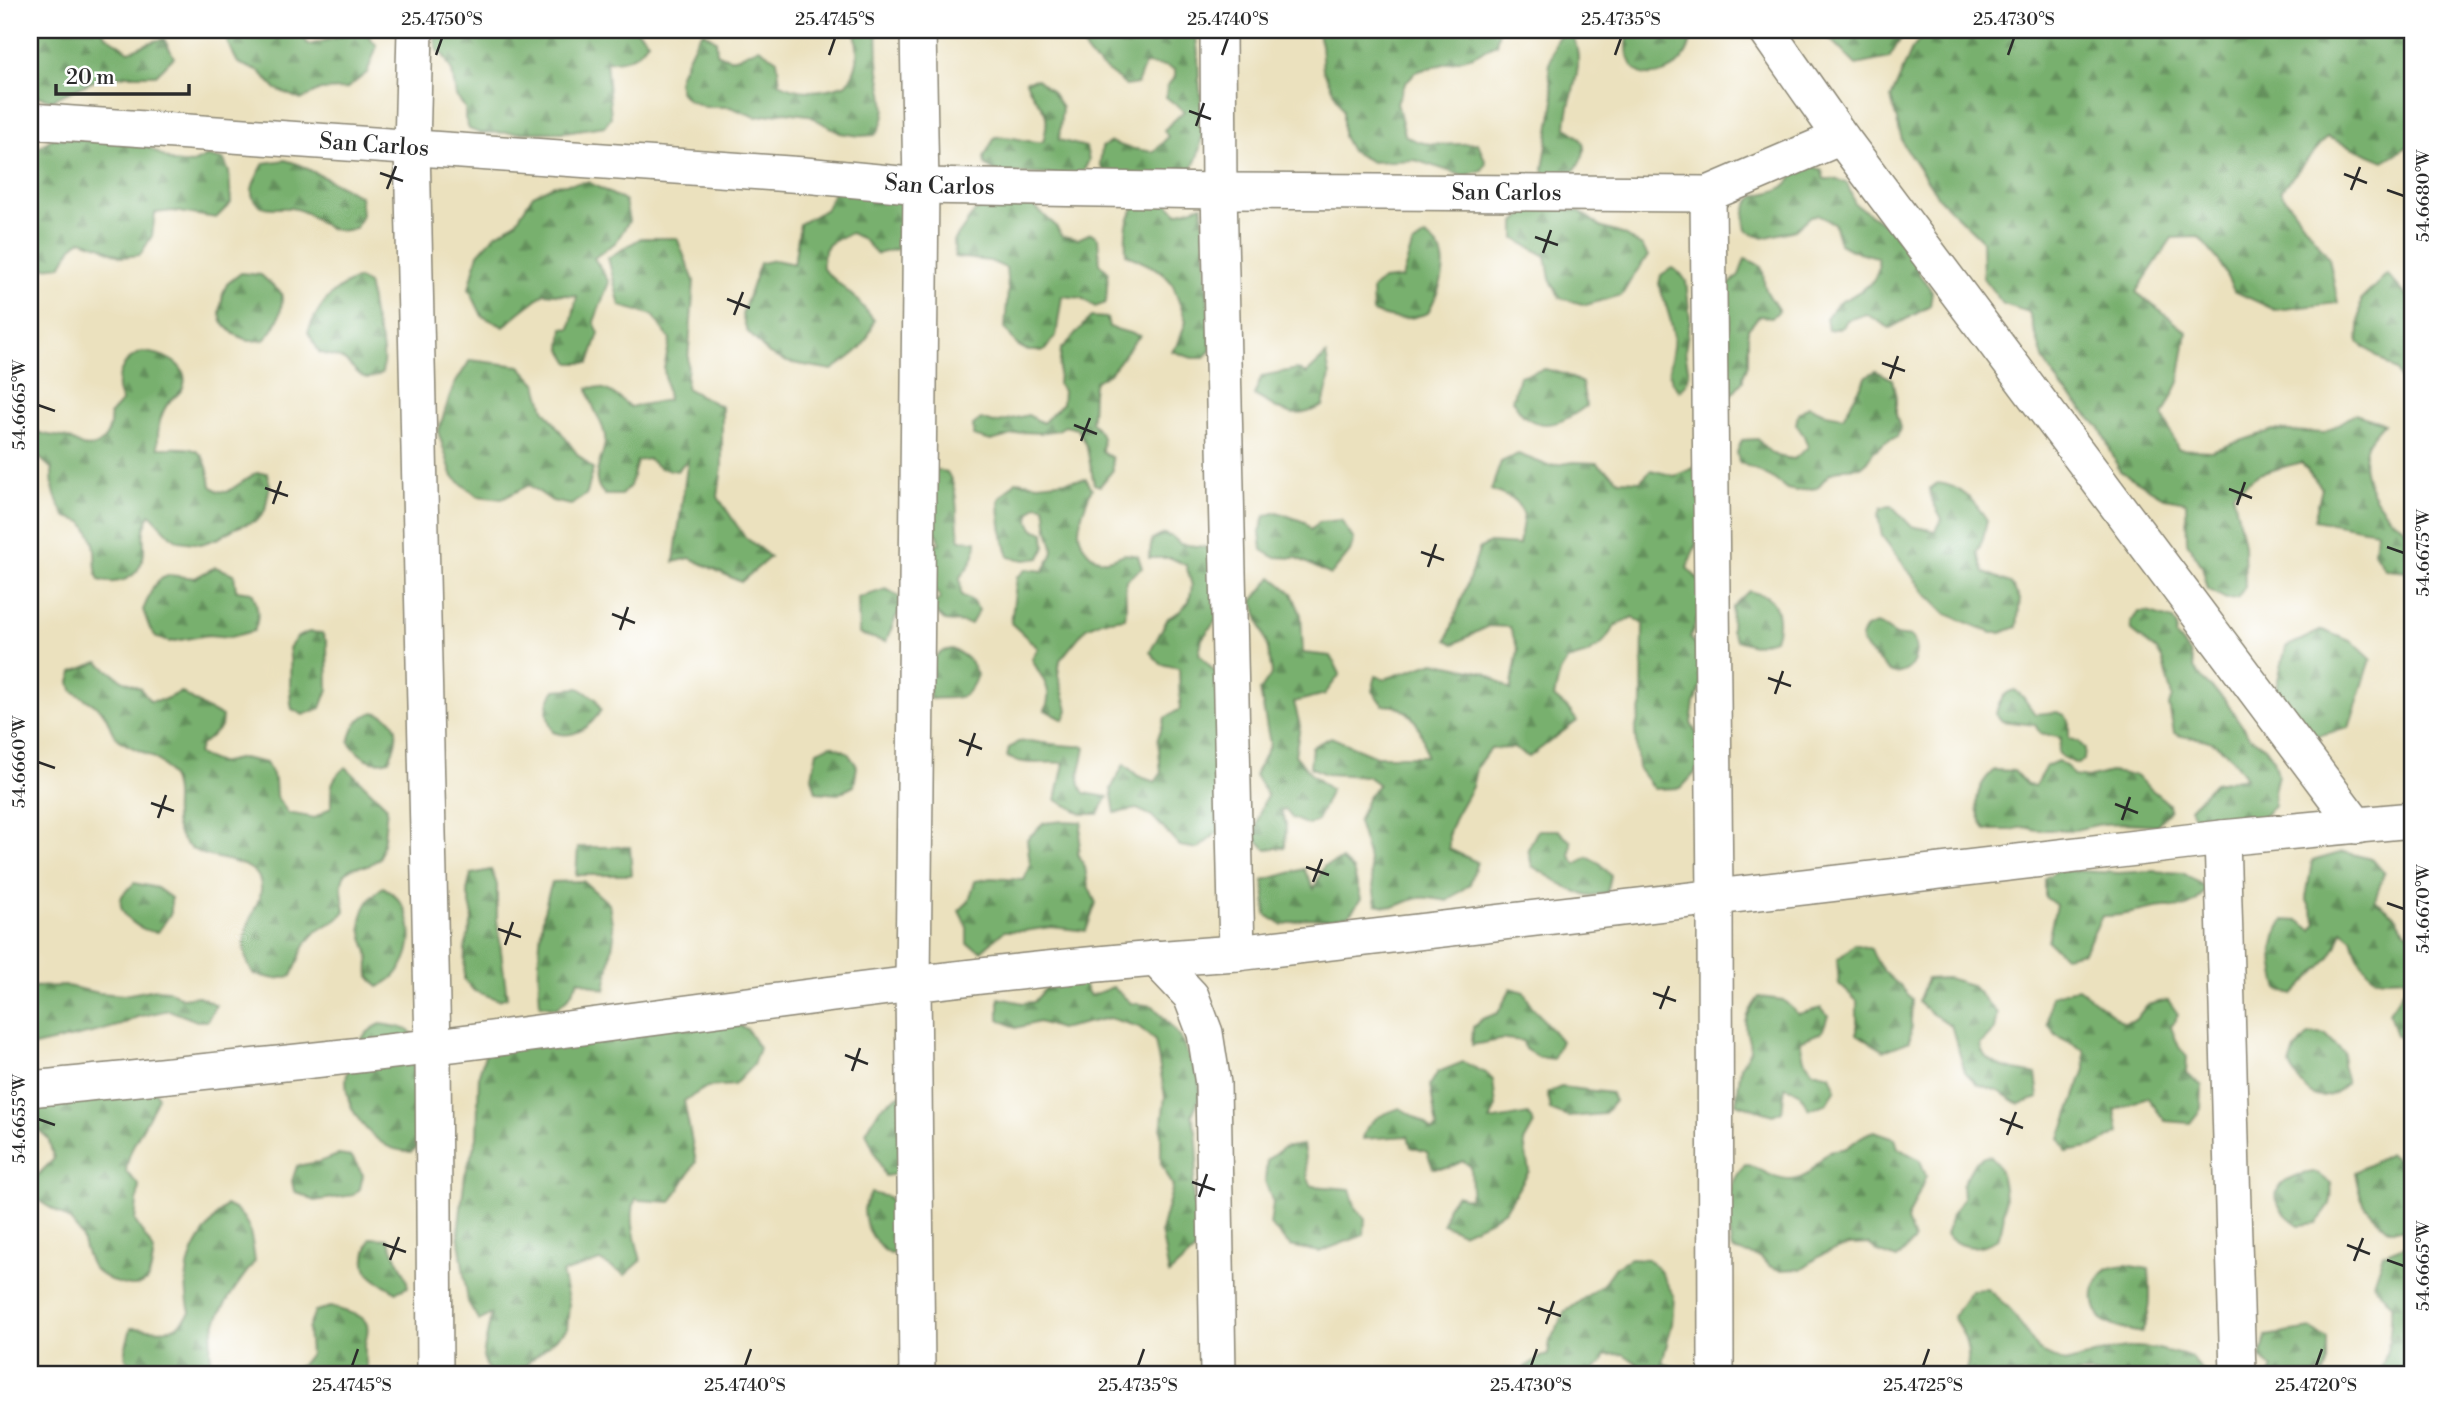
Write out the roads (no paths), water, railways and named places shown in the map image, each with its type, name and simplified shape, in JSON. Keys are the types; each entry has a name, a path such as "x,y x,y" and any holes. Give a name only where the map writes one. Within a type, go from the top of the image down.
{"street":[{"path":"415,30 412,148 433,1047 435,1374"},
{"path":"917,1374 912,984 921,186 918,30"},
{"path":"1218,30 1219,191 1237,953"},
{"path":"1766,30 1841,137 2357,826"},
{"name":"San Carlos","path":"30,121 790,174 921,186 1219,191 1708,194 1841,137"},
{"path":"1708,194 1715,896 1716,1374"},
{"path":"30,1089 433,1047 912,984 1155,958 1237,953 2222,838 2412,820"},
{"path":"2222,838 2238,1374"},
{"path":"1155,958 1191,996 1205,1033 1213,1084 1218,1374"}]}
